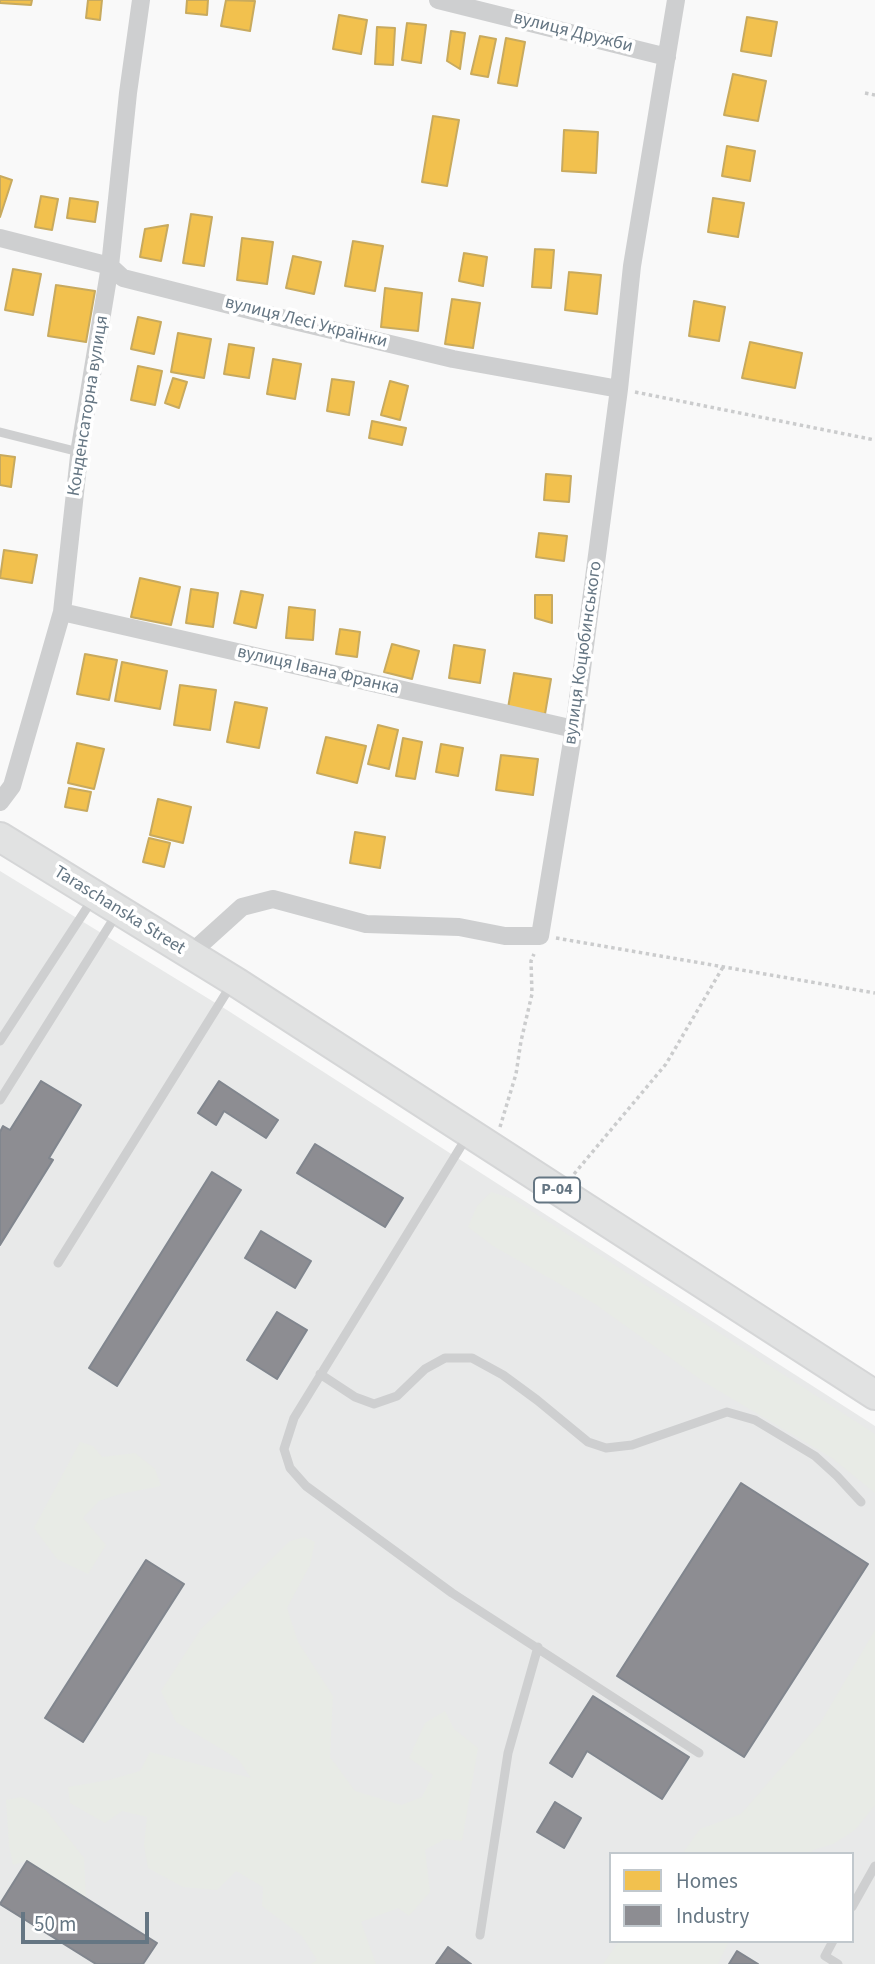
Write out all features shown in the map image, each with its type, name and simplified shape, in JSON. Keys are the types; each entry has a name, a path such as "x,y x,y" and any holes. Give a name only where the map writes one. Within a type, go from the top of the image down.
{"main road":[{"name":"Taraschanska Street","path":"0,837 236,982"},
{"name":"Р-04","path":"236,982 875,1395"}],"street":[{"name":"Конденсаторна вулиця","path":"0,802 12,786 62,612 79,452 110,266 128,93 141,0"},
{"name":"вулиця Дружби","path":"438,0 667,57"},
{"name":"вулиця Коцюбинського","path":"540,936 574,729 620,389 632,266 676,0"},
{"name":"вулиця Лесі Українки","path":"0,238 110,266 123,278 269,315 453,359 620,389"},
{"name":"вулиця Івана Франка","path":"62,612 574,729"},
{"path":"190,954 242,908 273,899 366,924 459,927 505,936 540,936"}],"lane":[{"path":"0,432 79,452"},
{"path":"0,1041 95,896"},
{"path":"0,1100 118,910"},
{"path":"58,1263 236,982"},
{"path":"480,1140 320,1374 294,1418 284,1449 289,1468 306,1486 452,1593 699,1753"},
{"path":"320,1374 355,1397 374,1404 397,1396 425,1369 444,1359 472,1358 503,1375 588,1442 606,1448 632,1446 726,1412 755,1420 814,1456 861,1502"},
{"path":"480,1935 508,1753 538,1647"},
{"path":"854,1903 875,1866"},
{"path":"832,1943 825,1956 838,1964"}],"path":[{"path":"865,93 875,95"},
{"path":"620,389 875,440"},
{"path":"480,1140 504,1118 532,993 531,961 540,936 875,993"},
{"path":"559,1192 666,1064 723,967"}],"shaded area":[{"path":"0,871 227,1010 875,1426 875,1964 0,1964"},
{"path":"491,1192 513,1199 875,1434 875,1493 832,1458 704,1382 595,1304 493,1246 468,1227 477,1206"},
{"path":"80,1442 93,1446 102,1457 135,1453 155,1469 161,1486 99,1501 83,1518 106,1545 88,1574 57,1559 34,1528"},
{"path":"304,1537 315,1542 310,1565 287,1608 298,1642 333,1696 330,1757 355,1791 401,1805 422,1797 433,1775 409,1758 425,1723 445,1711 454,1729 478,1748 462,1841 445,1839 425,1850 430,1892 409,1916 398,1908 361,1922 376,1964 311,1964 317,1960 302,1936 262,1906 263,1887 236,1871 217,1890 183,1887 148,1868 144,1845 147,1817 122,1811 105,1823 70,1803 68,1787 140,1771 150,1752 251,1778 238,1759 176,1722 161,1691 201,1629 290,1541"},
{"path":"875,1630 875,1805 855,1830 833,1844 812,1852 683,1852 700,1829 741,1814 821,1722"},
{"path":"22,1797 46,1810 84,1858 86,1899 27,1861 13,1865 6,1800"},
{"path":"618,1943 728,1943 718,1964 603,1964"}],"building: Homes":[{"path":"0,0 32,0 31,5 0,3"},
{"path":"88,0 102,0 100,20 86,18"},
{"path":"187,0 208,0 207,15 186,13"},
{"path":"226,0 255,1 250,31 221,26"},
{"path":"339,15 367,20 361,54 333,49"},
{"path":"747,17 777,22 771,56 741,51"},
{"path":"407,23 426,25 421,63 402,60"},
{"path":"377,27 395,28 393,65 375,64"},
{"path":"451,31 465,33 460,69 447,61"},
{"path":"480,36 496,39 488,77 471,74"},
{"path":"506,38 525,42 517,86 498,83"},
{"path":"733,74 766,81 758,121 724,115"},
{"path":"433,116 459,120 447,186 422,182"},
{"path":"564,130 598,132 596,173 562,171"},
{"path":"727,146 755,151 750,181 722,176"},
{"path":"0,176 12,180 0,217"},
{"path":"41,196 58,199 52,230 35,227"},
{"path":"70,198 98,202 95,222 67,218"},
{"path":"713,198 744,203 738,237 708,232"},
{"path":"191,214 212,217 204,266 183,263"},
{"path":"168,225 161,261 140,257 145,229"},
{"path":"242,238 273,242 267,284 237,280"},
{"path":"353,241 383,246 375,291 345,286"},
{"path":"535,249 554,250 551,288 532,287"},
{"path":"464,253 487,257 483,286 459,281"},
{"path":"293,256 321,262 314,294 286,288"},
{"path":"13,269 41,274 33,315 5,310"},
{"path":"569,272 601,275 597,314 565,310"},
{"path":"56,285 95,291 86,342 48,336"},
{"path":"385,288 422,293 418,331 381,327"},
{"path":"452,299 480,303 473,348 445,344"},
{"path":"694,301 725,307 719,341 689,336"},
{"path":"138,317 161,322 154,354 131,349"},
{"path":"178,333 211,339 204,378 171,372"},
{"path":"750,342 802,353 795,388 742,378"},
{"path":"229,344 254,348 249,378 224,374"},
{"path":"273,359 301,364 295,399 267,394"},
{"path":"138,366 162,371 155,405 131,400"},
{"path":"173,378 187,382 179,408 165,403"},
{"path":"332,379 354,382 349,415 327,411"},
{"path":"390,381 408,386 400,420 381,415"},
{"path":"372,421 406,428 402,445 369,438"},
{"path":"0,455 15,457 11,487 0,485"},
{"path":"546,474 571,476 569,502 544,500"},
{"path":"539,533 567,536 564,561 536,557"},
{"path":"4,550 37,555 32,583 0,578"},
{"path":"140,578 180,587 171,625 131,617"},
{"path":"191,589 218,593 213,627 186,623"},
{"path":"241,591 263,595 256,628 234,623"},
{"path":"535,595 552,595 552,623 535,618"},
{"path":"289,607 315,610 313,640 286,638"},
{"path":"340,629 360,632 357,657 336,654"},
{"path":"392,644 419,651 412,679 384,672"},
{"path":"454,645 485,650 480,683 449,678"},
{"path":"85,654 117,660 109,700 77,694"},
{"path":"122,662 167,671 160,709 115,701"},
{"path":"514,673 551,679 545,714 508,708"},
{"path":"180,685 216,690 210,730 174,725"},
{"path":"235,702 267,708 259,748 227,742"},
{"path":"378,725 398,730 389,769 368,764"},
{"path":"326,737 366,746 357,783 317,773"},
{"path":"403,738 422,742 415,779 396,776"},
{"path":"77,743 104,749 94,789 68,783"},
{"path":"441,744 463,748 458,776 436,772"},
{"path":"501,755 538,759 533,795 496,790"},
{"path":"69,788 91,792 87,811 65,807"},
{"path":"158,799 191,807 183,843 150,835"},
{"path":"355,832 385,837 380,868 350,863"},
{"path":"149,838 170,843 164,867 143,862"}],"building: Industry":[{"path":"41,1081 81,1105 49,1158 53,1160 0,1245 0,1132 3,1126 10,1130"},
{"path":"219,1081 278,1120 266,1138 224,1111 216,1125 198,1113"},
{"path":"315,1144 403,1198 385,1227 297,1173"},
{"path":"212,1172 241,1190 117,1386 89,1368"},
{"path":"261,1231 311,1261 295,1288 245,1258"},
{"path":"277,1312 307,1330 277,1379 247,1360"},
{"path":"741,1483 868,1564 744,1757 617,1676"},
{"path":"146,1560 184,1584 83,1742 45,1718"},
{"path":"593,1696 689,1757 662,1799 587,1751 572,1777 550,1763"},
{"path":"555,1802 581,1818 564,1848 537,1832"},
{"path":"27,1861 157,1943 143,1964 96,1964 0,1904"},
{"path":"448,1947 471,1964 436,1964"},
{"path":"737,1951 758,1964 729,1964"}]}
